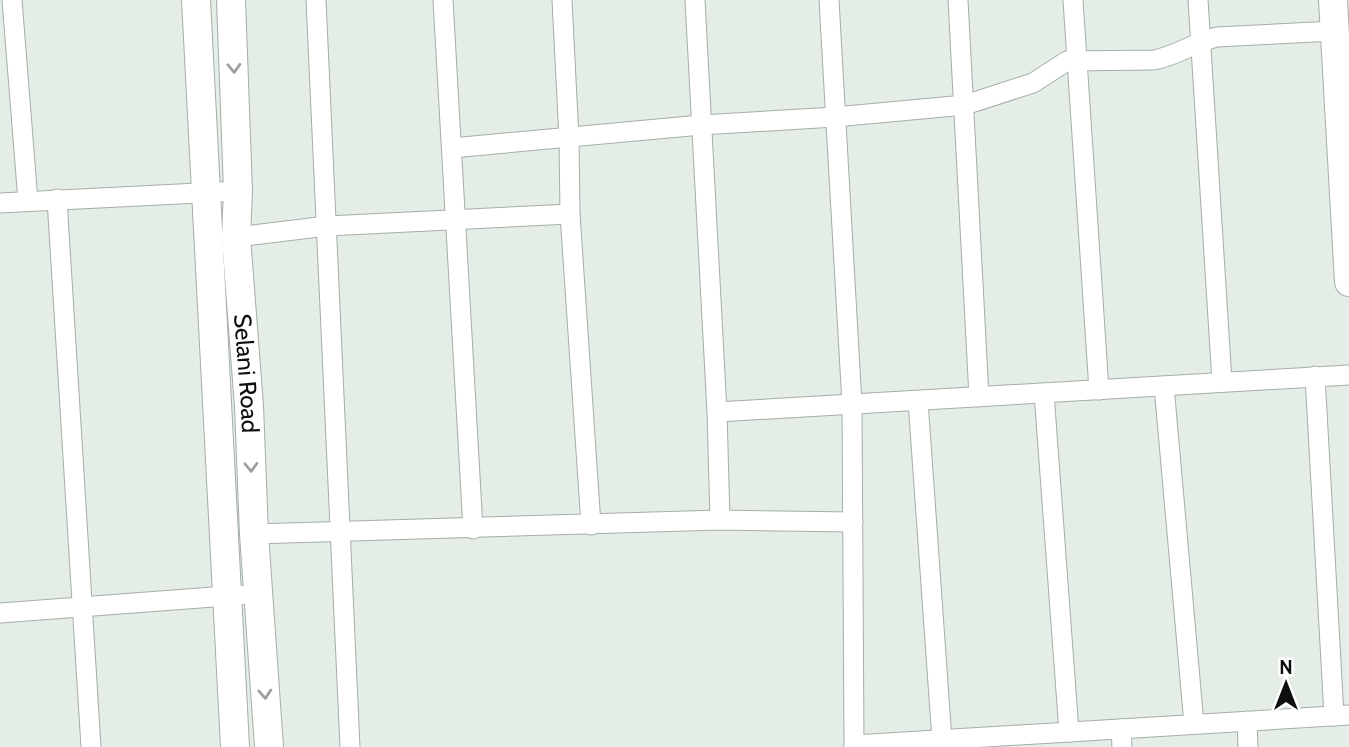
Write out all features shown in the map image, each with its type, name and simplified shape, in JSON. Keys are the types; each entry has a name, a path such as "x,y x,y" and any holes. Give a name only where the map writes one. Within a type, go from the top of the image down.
{"street":[{"path":"12,0 28,201"},
{"name":"Selani Road","path":"196,0 225,596 235,747"},
{"name":"Selani Road","path":"231,0 238,191 236,237 269,747"},
{"path":"316,0 350,747"},
{"path":"443,0 473,529"},
{"path":"562,0 570,214 591,525"},
{"path":"695,0 718,412 720,520"},
{"path":"830,0 852,404 854,746 942,740 1002,742 1069,732 1122,738 1194,724 1342,715 1315,376"},
{"path":"958,0 979,397"},
{"path":"1073,0 1099,390"},
{"path":"1198,0 1222,382"},
{"path":"1333,0 1334,31 1343,77 1349,282"},
{"path":"452,148 701,125 835,117 965,105 1033,83 1067,61 1154,60 1217,37 1334,31"},
{"path":"0,202 238,191"},
{"path":"57,199 91,747"},
{"path":"236,237 327,226 570,214"},
{"path":"718,412 1349,375"},
{"path":"1164,386 1194,724"},
{"path":"1044,393 1069,732"},
{"path":"918,401 942,740"},
{"path":"254,534 720,520 853,522"},
{"path":"0,613 258,594"},
{"path":"1247,721 1248,747"}]}
